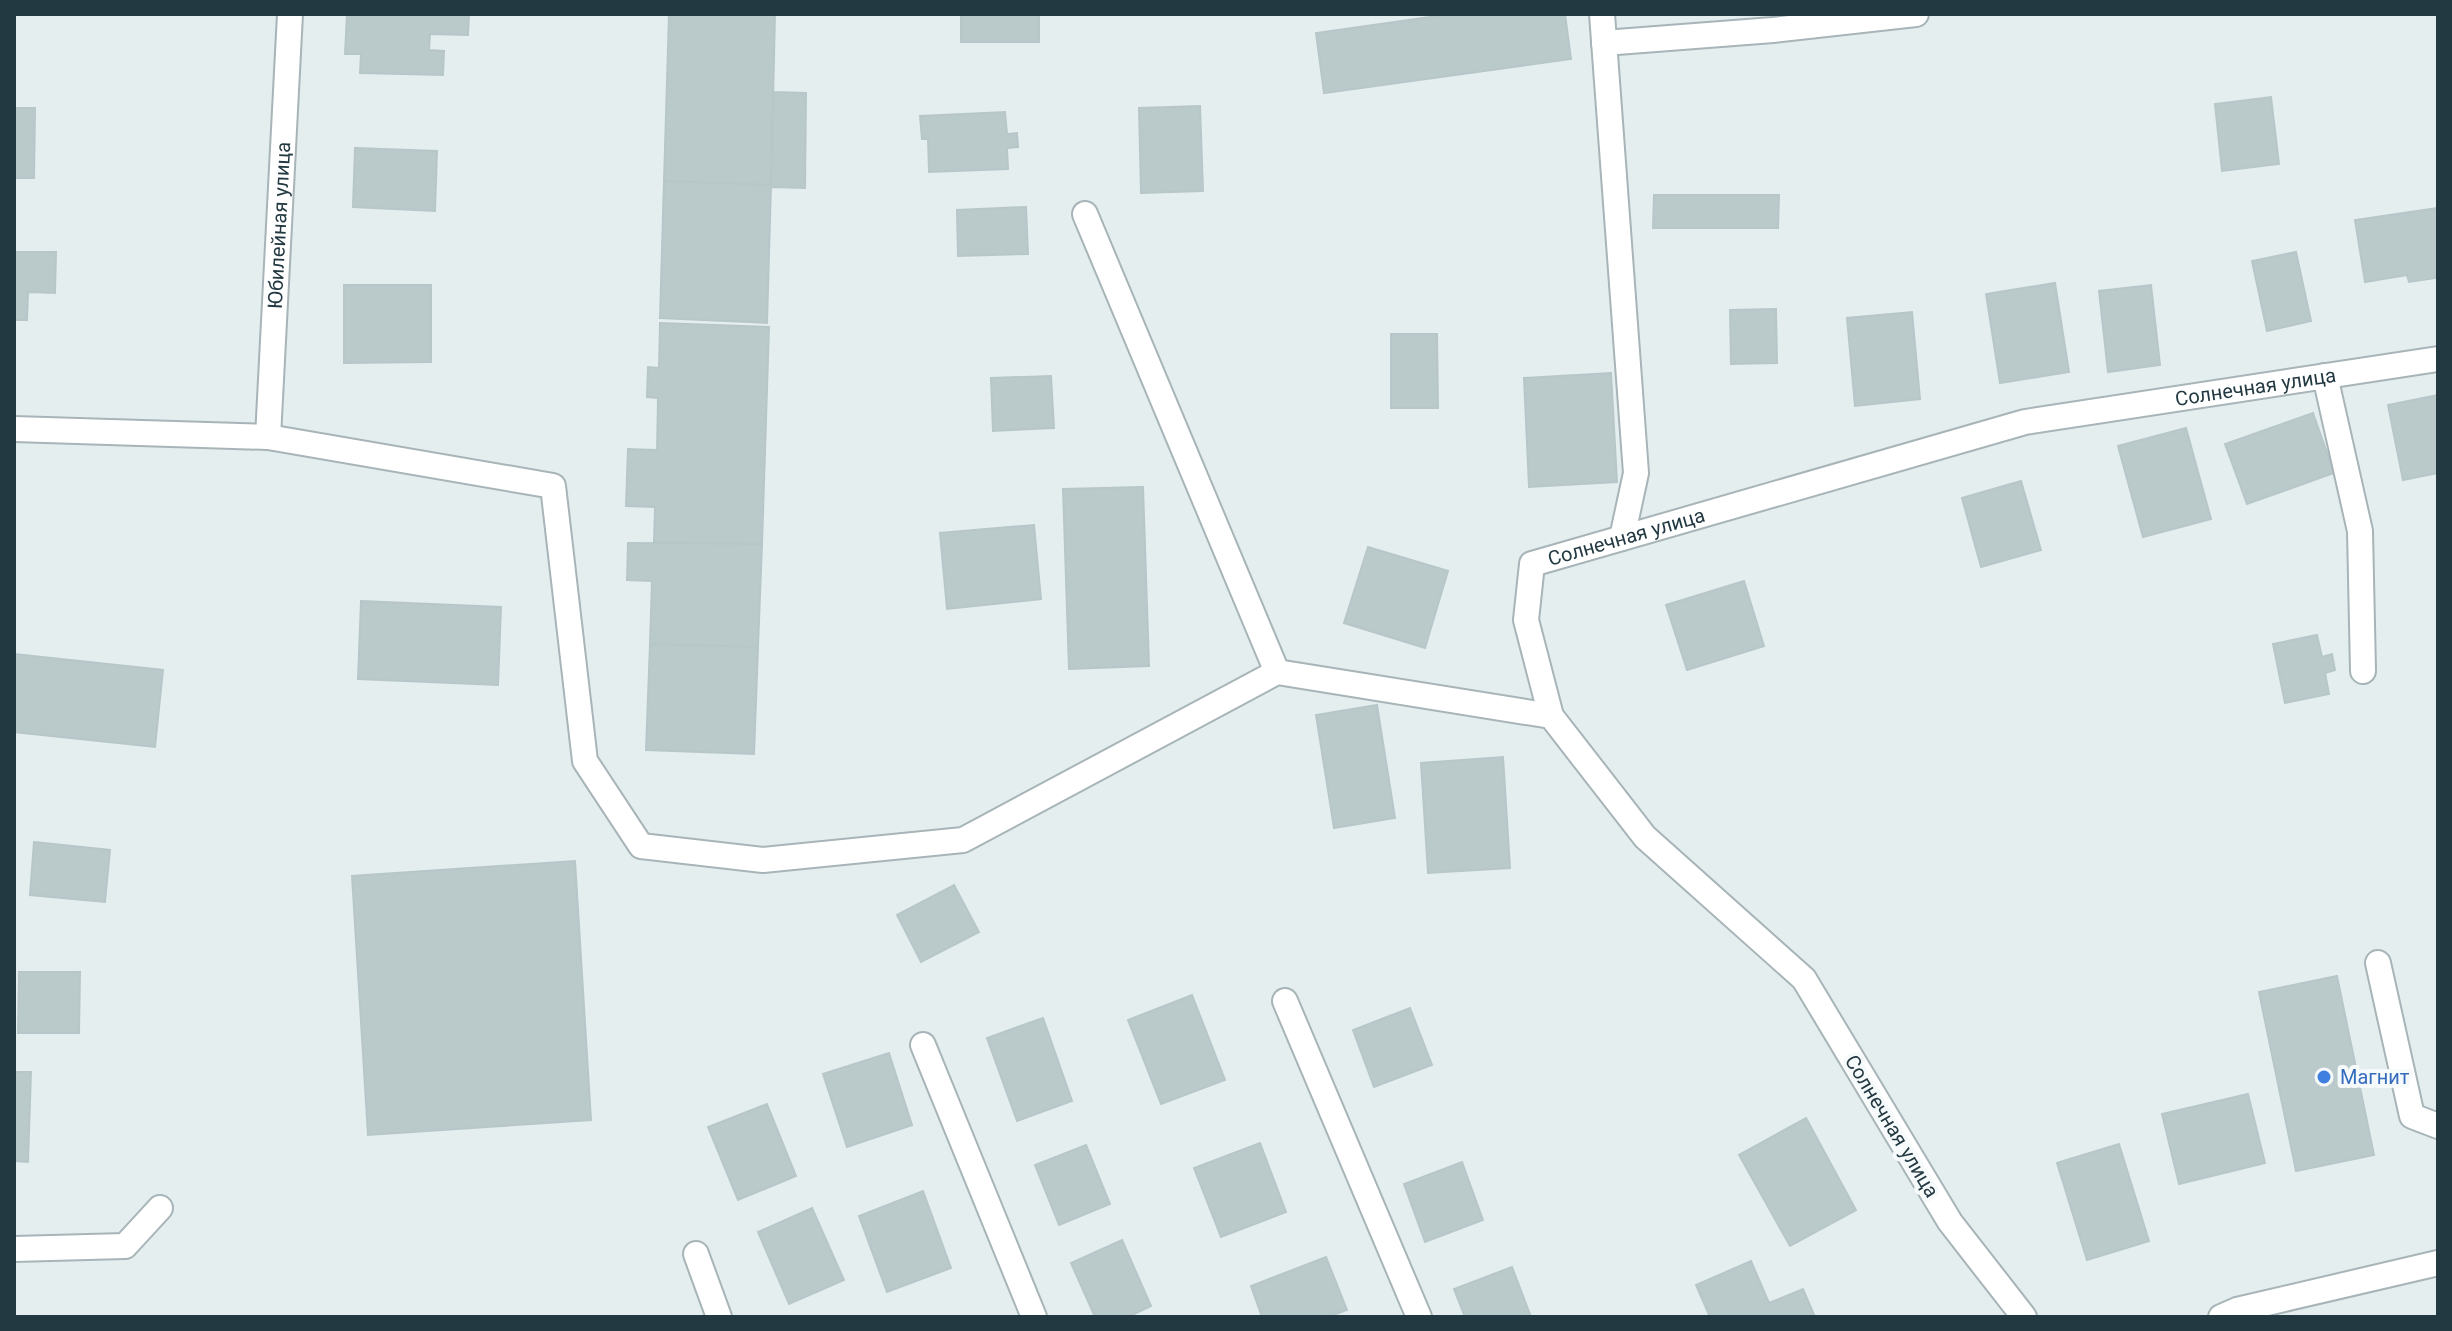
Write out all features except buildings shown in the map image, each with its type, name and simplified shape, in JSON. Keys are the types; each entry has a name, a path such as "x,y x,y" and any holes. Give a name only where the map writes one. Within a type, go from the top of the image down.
{"street":[{"name":"Юбилейная улица","path":"268,437 290,14"},
{"path":"1602,14 1636,473 1622,538"},
{"path":"1604,43 1773,30 1916,14"},
{"path":"1085,214 1277,672"},
{"name":"Солнечная улица","path":"2024,1317 1950,1222 1804,979 1645,837 1551,716 1526,620 1532,564 2025,422 2438,359"},
{"path":"2325,376 2360,531 2363,671"},
{"path":"14,429 268,437 553,486 585,761 641,846 763,860 963,840 1277,672 1551,716"},
{"path":"2378,963 2412,1116 2438,1126"},
{"path":"1285,1001 1419,1317"},
{"path":"923,1045 1034,1317"},
{"path":"14,1249 125,1246 160,1208"},
{"path":"696,1254 719,1317"},
{"path":"2221,1317 2252,1306 2438,1263"}],"place":[{"name":"Магнит","path":"2324,1077"}]}
